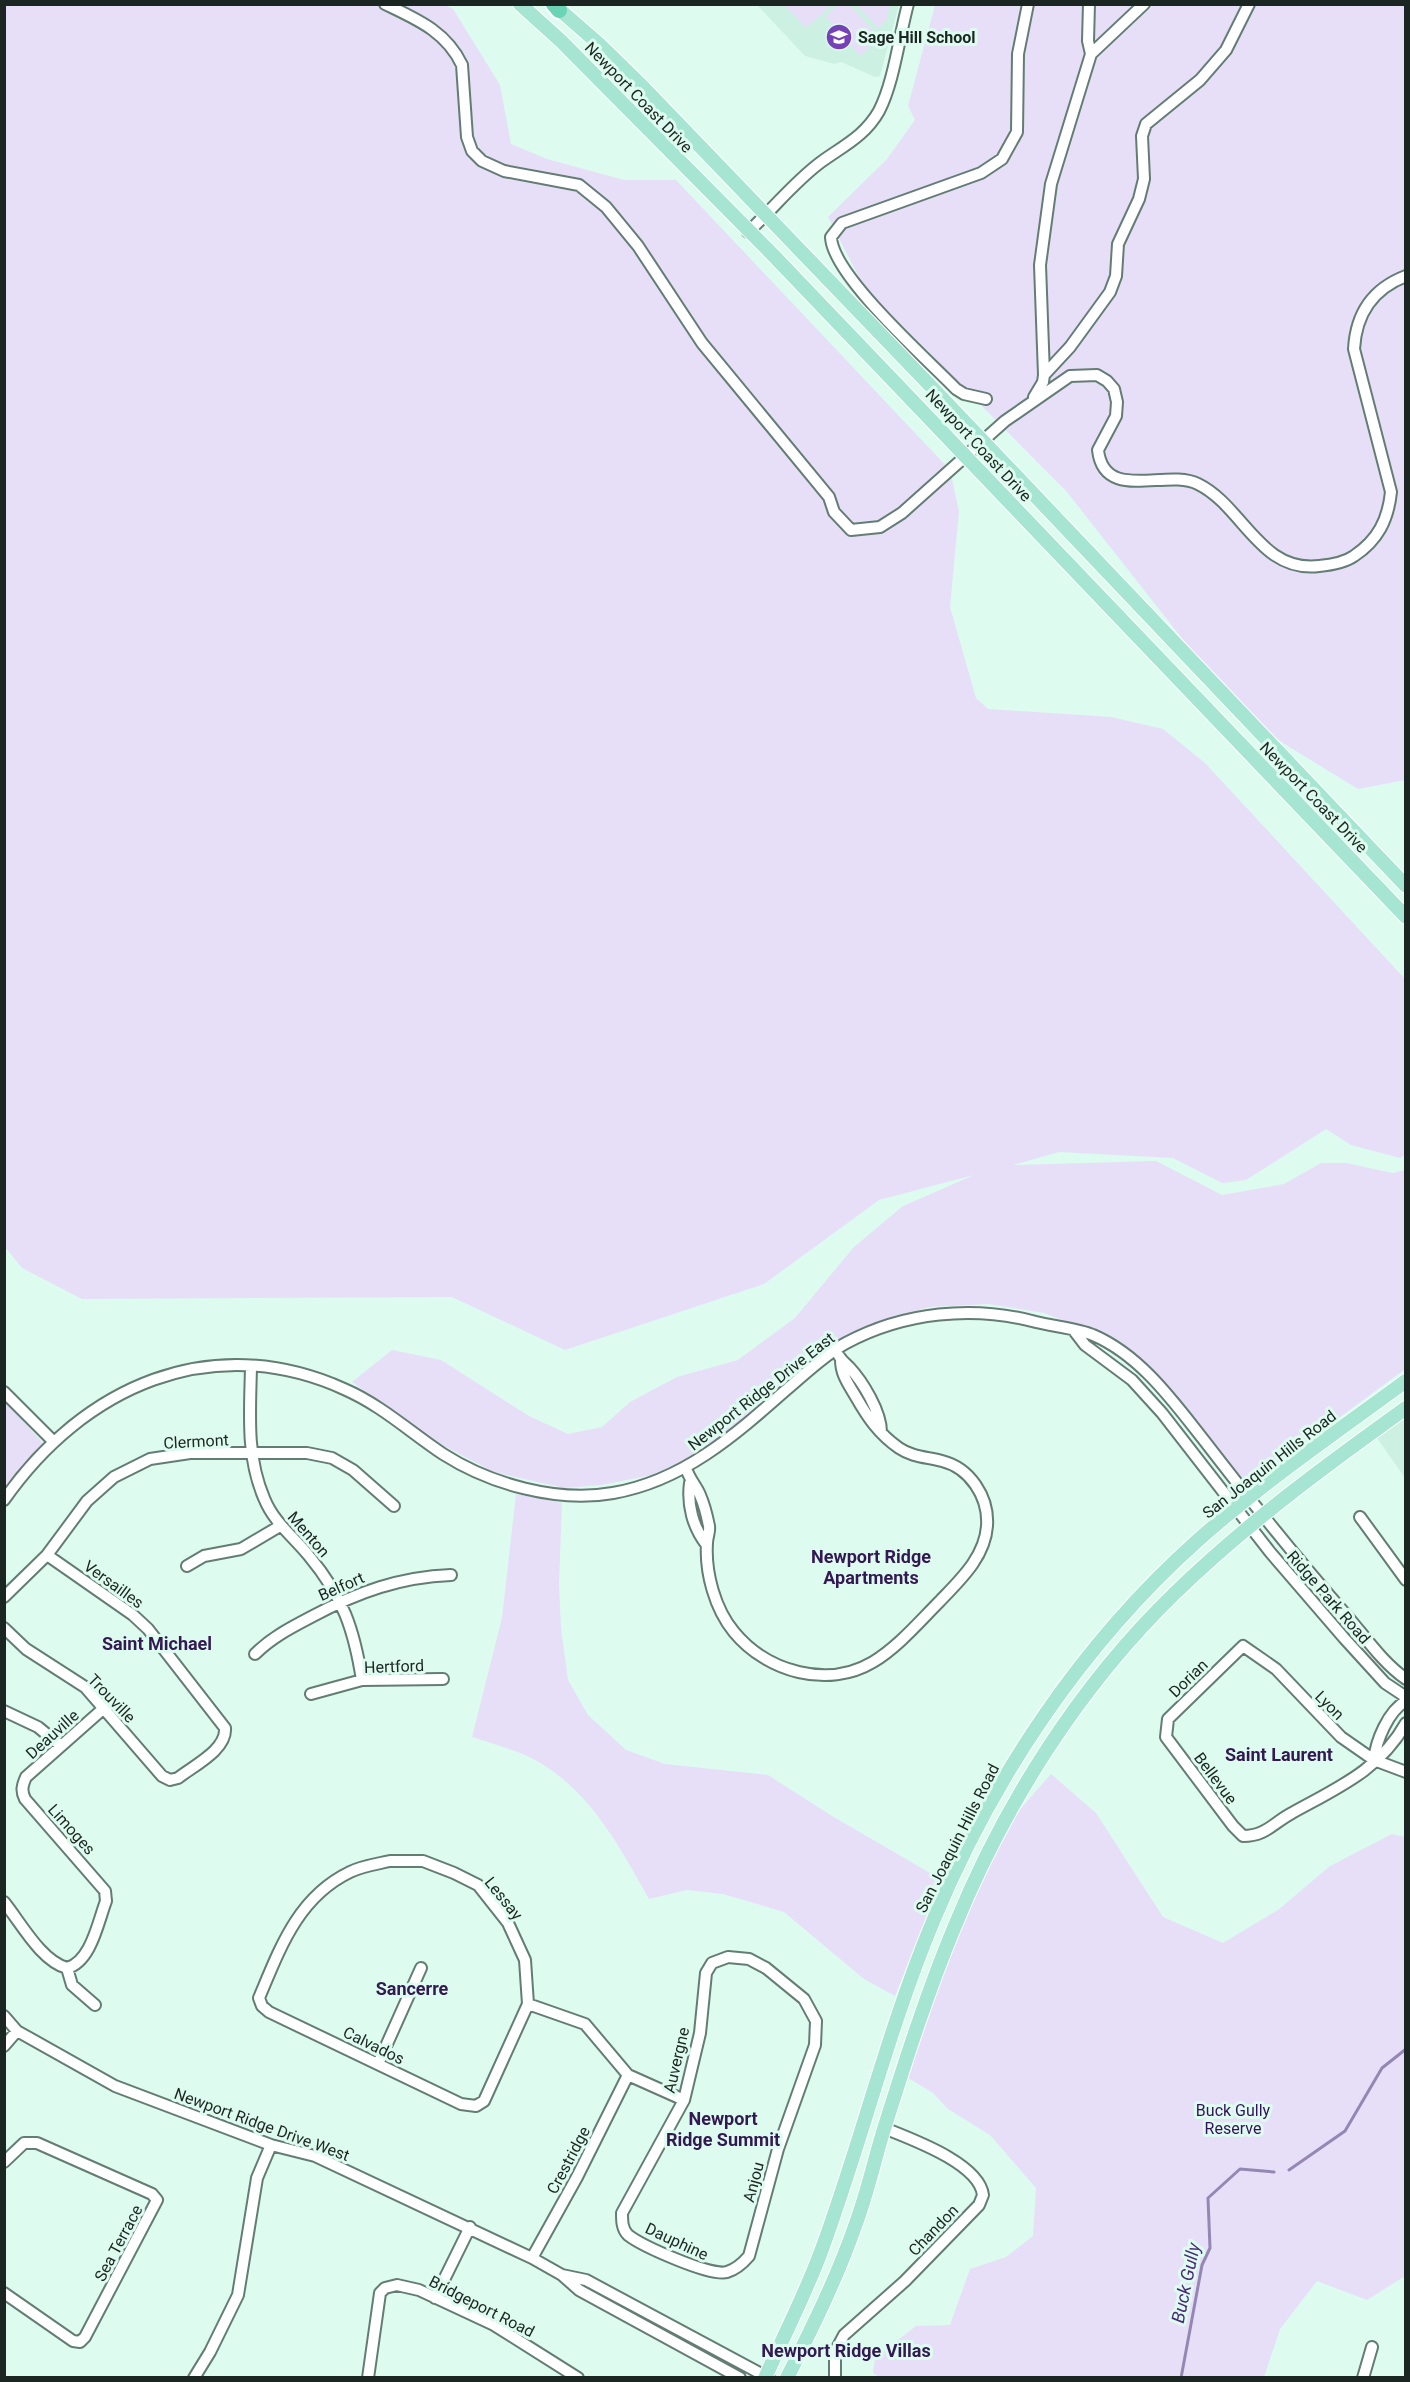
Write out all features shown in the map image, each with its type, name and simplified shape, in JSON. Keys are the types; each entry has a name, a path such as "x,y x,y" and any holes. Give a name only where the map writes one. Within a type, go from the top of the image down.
{"main road":[{"name":"Newport Coast Drive","path":"520,4 561,41 966,455 1406,917"},
{"name":"Newport Coast Drive","path":"555,6 642,87 1406,886"},
{"name":"San Joaquin Hills Road","path":"767,2377 822,2250 933,1920 987,1809 1018,1755 1056,1700 1099,1645 1197,1541 1293,1463 1406,1381"},
{"path":"788,2378 818,2315 856,2225 884,2128 953,1929 980,1870 1042,1757 1113,1662 1172,1596 1262,1515 1406,1408"}],"street":[{"path":"385,4 433,28 458,56 462,64 466,137 472,151 482,161 504,171 579,185 606,207 638,246 702,343 829,497 834,512 851,530 880,526 902,513 982,440 1030,402 1070,376 1090,373 1107,381 1114,389 1117,402 1116,416 1098,450 1104,469 1113,478 1137,482 1177,478 1199,484 1214,495 1267,551 1290,563 1309,567 1351,558 1377,536 1389,510 1391,492 1356,359 1355,335 1366,305 1392,282 1406,276"},
{"path":"748,232 821,162 846,147 865,130 878,112 886,94 908,4"},
{"path":"986,399 964,394 956,389 858,287 838,260 831,246 831,237 842,223 981,173 1002,159 1017,132 1018,54 1028,4"},
{"path":"1089,4 1088,41 1091,54"},
{"path":"1030,402 1043,382 1044,375 1040,265 1051,184 1091,54 1144,4"},
{"path":"1044,375 1070,348 1110,292 1116,276 1118,244 1125,224 1139,199 1144,179 1142,136 1146,124 1200,80 1226,50 1249,4"},
{"name":"Newport Ridge Drive East","path":"4,1500 53,1441 87,1412 138,1384 205,1366 251,1367 295,1372 344,1389 388,1413 444,1455 491,1479 532,1489 576,1495 613,1493 651,1483 686,1468 717,1449 838,1355 846,1343 879,1330 929,1316 960,1311 996,1313 1075,1332 1090,1333 1122,1352 1145,1371 1177,1406 1250,1499"},
{"path":"1075,1332 1085,1345 1119,1369 1151,1401 1237,1509"},
{"path":"686,1468 690,1483 700,1493 710,1529 706,1544 711,1582 725,1619 746,1644 778,1665 813,1675 843,1673 872,1662 904,1635 976,1560 986,1534 987,1514 979,1491 958,1468 940,1460 911,1454 898,1448 881,1432 881,1421 867,1395 850,1367 838,1355"},
{"name":"Menton","path":"251,1367 250,1454 265,1501 280,1526 307,1554 341,1601 356,1639 362,1680"},
{"path":"4,1392 53,1441"},
{"name":"Clermont","path":"4,1597 47,1555 87,1501 114,1477 150,1459 172,1455 287,1452 332,1458 354,1470 394,1506"},
{"name":"Ridge Park Road","path":"1250,1499 1368,1641 1406,1679"},
{"name":"Ridge Park Road","path":"1237,1509 1344,1638 1385,1683 1406,1699"},
{"path":"1360,1517 1406,1580"},
{"path":"187,1566 204,1556 241,1549 280,1526"},
{"name":"Versailles","path":"47,1555 133,1615 148,1629 225,1728 226,1736 221,1745 178,1778 170,1780 162,1776"},
{"name":"Belfort","path":"255,1654 279,1634 341,1601 400,1580 451,1575"},
{"name":"Trouville","path":"4,1628 26,1650 85,1688 105,1708 162,1776"},
{"name":"Dorian","path":"1166,1737 1168,1719 1243,1646"},
{"name":"Lyon","path":"1243,1646 1276,1669 1341,1737 1374,1760 1406,1773"},
{"name":"Hertford","path":"311,1694 362,1680 443,1679"},
{"path":"1374,1760 1376,1744 1398,1705 1406,1699"},
{"name":"Deauville","path":"22,1784 26,1777 105,1708"},
{"path":"4,1710 38,1726 61,1746"},
{"path":"1374,1760 1390,1748 1406,1723"},
{"name":"Bellevue","path":"1166,1737 1243,1836 1258,1836 1291,1814 1330,1795 1362,1774 1374,1760"},
{"name":"Limoges","path":"22,1784 22,1792 26,1799 105,1891 106,1901 84,1956 76,1966 67,1968"},
{"name":"Lessay","path":"259,1998 292,1922 322,1888 351,1871 390,1861 423,1862 454,1873 478,1885 508,1923 525,1960 528,2004 484,2101"},
{"path":"4,1902 47,1956 57,1965 67,1968 72,1985 95,2005"},
{"name":"Anjou","path":"712,1963 728,1957 749,1959 766,1968 804,1999 816,2021 815,2045 778,2149 749,2256 739,2267 726,2273"},
{"name":"Auvergne","path":"622,2223 622,2213 684,2100 700,2033 706,1973 712,1963"},
{"path":"378,2064 421,1968"},
{"name":"Calvados","path":"259,1998 262,2006 268,2012 461,2104 476,2106 484,2101"},
{"path":"528,2004 585,2024 628,2075 684,2100"},
{"path":"4,2016 17,2031 4,2046"},
{"name":"Newport Ridge Drive West","path":"17,2031 115,2086 271,2145 315,2156 470,2226 532,2258 562,2275 579,2290 740,2378"},
{"name":"Crestridge","path":"532,2258 577,2177 628,2075"},
{"name":"Chandon","path":"835,2378 835,2352 844,2335 905,2281 979,2205 983,2195 980,2184 952,2160 921,2142 884,2128"},
{"name":"Sea Terrace","path":"4,2162 24,2143 37,2143 152,2194 157,2200 85,2337 80,2342 73,2341 4,2293"},
{"path":"194,2378 210,2352 238,2295 257,2178 271,2145"},
{"name":"Dauphine","path":"622,2223 627,2234 675,2258 712,2273 726,2273"},
{"path":"435,2298 470,2226"},
{"name":"Newport Ridge Drive West","path":"562,2275 586,2280 767,2377"},
{"name":"Bridgeport Road","path":"368,2378 380,2293 385,2288 397,2285 419,2290 494,2325 578,2378"},
{"path":"1363,2378 1372,2347"}],"shaded area":[{"name":"Sage Hill School","path":"757,5 899,5 880,76 875,77 841,62 834,64 805,56"},
{"path":"1405,1418 1405,1478 1377,1438"}],"green space":[{"path":"443,4 453,9 500,85 511,144 547,159 624,180 676,180 950,470 959,511 950,607 976,698 988,709 1111,717 1163,729 1205,763 1405,979 1406,1154 1400,1158 1351,1145 1326,1129 1246,1180 1222,1183 1173,1158 1059,1152 1013,1165 1156,1161 1222,1195 1284,1184 1321,1163 1346,1163 1393,1173 1405,1170 1405,1369 1248,1485 1132,1357 1084,1328 1044,1313 988,1304 929,1307 884,1320 836,1342 729,1431 689,1458 652,1475 601,1485 564,1488 494,1472 429,1438 352,1382 392,1350 441,1360 529,1416 568,1434 602,1427 630,1402 677,1377 738,1360 795,1318 854,1247 903,1206 974,1175 879,1200 764,1284 565,1350 452,1297 82,1299 22,1268 5,1247 5,5"},
{"path":"838,4 850,5 880,38 860,56 825,16"},
{"path":"784,5 832,5 806,28"},
{"path":"857,5 890,5 886,20 878,28"},
{"path":"935,5 1405,5 1405,780 1358,789 1247,721 1067,492 864,287 828,217 887,159 915,120 908,106"},
{"path":"6,1403 43,1443 5,1491 4,1405"},
{"path":"516,1494 562,1503 559,1584 561,1628 568,1680 588,1715 626,1750 665,1764 768,1775 832,1816 942,1880 895,1996 864,1979 784,1912 723,1894 687,1890 649,1899 596,1814 563,1779 543,1764 520,1753 472,1737 502,1618"},
{"name":"Buck Gully Reserve","path":"1051,1774 1096,1813 1163,1917 1223,1943 1278,1910 1330,1866 1392,1834 1405,1837 1405,2276 1367,2300 1317,2281 1280,2329 1264,2377 880,2378 873,2373 875,2358 916,2326 950,2325 970,2269 1006,2257 1033,2236 1036,2188 990,2135 948,2109 933,2093 905,2076 942,1961 1003,1829"}],"waterway":[{"name":"Buck Gully","path":"1289,2170 1345,2131 1382,2068 1406,2049"},
{"name":"Buck Gully","path":"1181,2378 1202,2265 1210,2248 1208,2198 1240,2169 1274,2172"}],"place":[{"name":"Sage Hill School","path":"839,37"}],"district":[{"name":"Newport Ridge Apartments","path":"871,1567"},
{"name":"Saint Michael","path":"157,1644"},
{"name":"Saint Laurent","path":"1279,1755"},
{"name":"Sancerre","path":"412,1989"},
{"name":"Newport Ridge Summit","path":"723,2129"},
{"name":"Newport Ridge Villas","path":"846,2351"}]}
